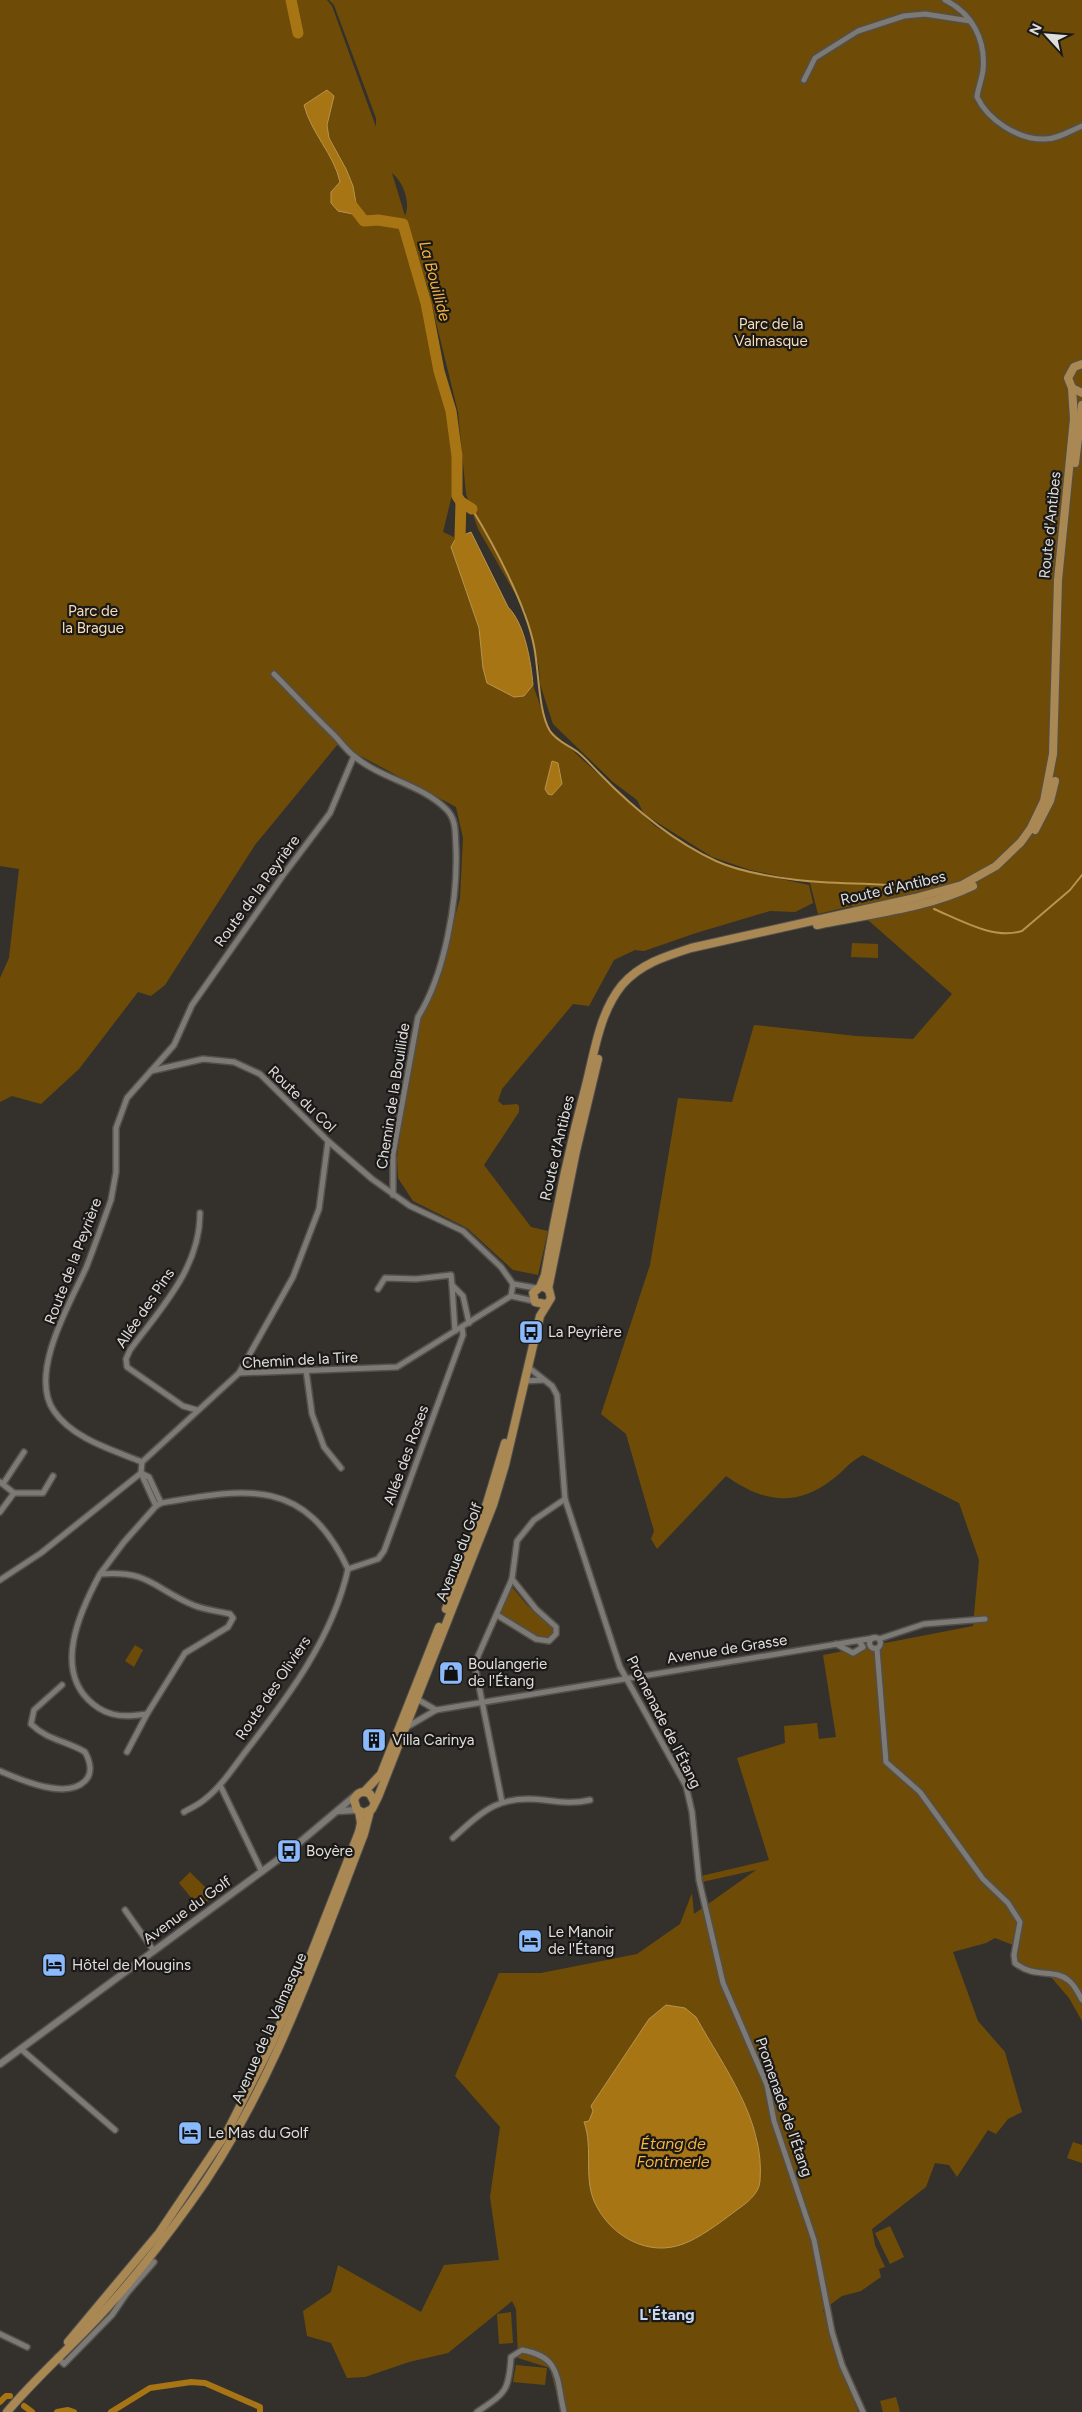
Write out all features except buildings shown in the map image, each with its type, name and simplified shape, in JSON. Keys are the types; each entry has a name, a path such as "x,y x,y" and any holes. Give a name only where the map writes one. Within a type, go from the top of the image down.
{"main road":[{"path":"1079,365 1082,356"},
{"name":"Route d'Antibes","path":"541,1288 606,1011 624,984 644,967 667,956 692,948 915,898 962,885 996,866 1021,842 1031,828 1044,801 1052,762 1058,580 1074,419 1069,374 1079,365"},
{"path":"1072,388 1082,393"},
{"name":"Route d'Antibes","path":"580,1118 610,1012 628,986 648,969 696,950 951,895 977,884 999,869 1014,856 1035,830 1050,801 1056,771 1063,571 1082,405"},
{"path":"541,1288 551,1298 539,1303 533,1293 541,1288"},
{"name":"Avenue du Golf","path":"375,1803 493,1505 505,1465 540,1316 539,1303"},
{"name":"Avenue du Golf","path":"361,1793 381,1774 500,1463 539,1303"},
{"path":"407,1709 417,1699"},
{"path":"361,1793 370,1794 375,1803 370,1811 358,1811 354,1804 361,1793"},
{"name":"Avenue de la Valmasque","path":"59,2355 81,2324 159,2233 217,2150 264,2063 308,1962 359,1832 358,1811"},
{"name":"Avenue de la Valmasque","path":"7,2412 59,2355 87,2330 116,2297 190,2204 248,2109 302,1994 364,1834 370,1811"},
{"path":"294,1991 302,1994"}],"street":[{"path":"945,0 954,4 978,30 983,51 983,71 977,97 992,118 1016,133 1044,139 1063,135 1082,126"},
{"path":"804,80 815,58 858,31 904,16 918,14 970,21"},
{"name":"Chemin de la Bouillide","path":"274,674 354,756 388,777 431,798 447,810 455,824 457,878 455,903 438,968 416,1026 393,1154 393,1195"},
{"name":"Route de la Peyrière","path":"142,1462 89,1438 64,1423 53,1410 47,1394 48,1360 111,1200 116,1172 116,1128 127,1098 174,1045 192,1005 202,990 284,874 330,813 354,756"},
{"name":"Route du Col","path":"149,1071 203,1059 234,1062 260,1074 328,1141 393,1195"},
{"path":"239,1374 293,1277 319,1209 328,1141"},
{"path":"393,1195 410,1206 463,1231 501,1267 513,1284 511,1296 539,1303"},
{"name":"Allée des Pins","path":"197,1410 183,1406 128,1367 126,1359 130,1350 174,1291 191,1262 197,1240 200,1213"},
{"path":"378,1289 385,1278 416,1279 444,1274 451,1275 455,1332"},
{"path":"513,1284 541,1288"},
{"path":"452,1285 463,1296 469,1323"},
{"name":"Chemin de la Tire","path":"142,1462 197,1410 239,1374 397,1367 511,1296"},
{"name":"Allée des Roses","path":"348,1569 378,1559 384,1551 463,1335 462,1327"},
{"name":"Promenade de l'Étang","path":"528,1367 552,1386 557,1395 565,1500 626,1678 686,1786 692,1812 699,1880 723,1983 767,2085 774,2121 814,2240 837,2348 863,2412"},
{"path":"306,1370 312,1414 324,1446 341,1468"},
{"path":"525,1381 545,1380"},
{"path":"24,1452 2,1483 14,1493 42,1493 53,1476"},
{"path":"142,1462 141,1473 159,1504"},
{"path":"0,1580 41,1553 141,1473"},
{"path":"147,1714 128,1717 112,1715 98,1708 78,1688 73,1675 71,1659 79,1618 100,1574 124,1542 159,1504 225,1493 258,1492 279,1498 298,1506 316,1520 329,1535 348,1569"},
{"path":"0,1512 14,1493"},
{"path":"502,1802 481,1702 476,1671 478,1656 512,1579 514,1553 522,1533 534,1520 565,1500"},
{"name":"Route des Oliviers","path":"184,1812 204,1800 220,1785 257,1738 311,1659 329,1624 344,1586 348,1569"},
{"path":"100,1574 122,1572 139,1576 191,1604 230,1614 233,1618 228,1627 185,1653 147,1714 127,1752"},
{"path":"497,1615 536,1639 549,1641 556,1634 556,1627 536,1609 512,1579"},
{"name":"Avenue de Grasse","path":"406,1727 436,1710 859,1641 924,1624 985,1619"},
{"path":"836,1644 853,1653 863,1647 874,1648 881,1643 876,1638 869,1644 874,1648 886,1762 920,1792 983,1879 1008,1902 1020,1922 1018,1942 1014,1955 1016,1963 1024,1970 1039,1974 1054,1974 1069,1980 1082,2000"},
{"path":"859,1641 863,1647"},
{"path":"0,1771 24,1782 56,1789 79,1786 87,1778 90,1769 85,1752 52,1739 39,1732 31,1724 34,1710 62,1685"},
{"path":"417,1699 436,1710"},
{"path":"220,1785 262,1872"},
{"name":"Avenue du Golf","path":"0,2064 262,1872 339,1810 348,1800 361,1793"},
{"path":"453,1838 477,1817 502,1802 522,1798 577,1804 590,1800"},
{"path":"339,1810 358,1811"},
{"path":"125,1910 154,1951"},
{"path":"21,2049 115,2130"},
{"path":"59,2355 64,2364 112,2315 127,2293 154,2262"},
{"path":"0,2334 27,2347"},
{"path":"477,2412 503,2394 510,2380 511,2357 522,2350 539,2353 550,2361 564,2412"}],"green space":[{"name":"Parc de la Valmasque","path":"0,0 327,0 332,6 376,127 376,118 334,5 329,0 1082,0 1082,2021 1069,1998 1051,1977 1027,1974 1018,1968 1013,1955 1013,1945 995,1938 986,1943 953,1952 978,2021 1005,2052 1022,2112 1008,2119 996,2134 988,2130 957,2177 949,2165 935,2163 926,2187 872,2229 875,2245 885,2267 879,2269 881,2277 861,2291 842,2296 823,2310 858,2412 561,2412 550,2368 518,2358 516,2309 512,2301 448,2353 409,2362 365,2377 347,2378 331,2343 307,2336 303,2311 331,2292 338,2265 421,2312 444,2265 499,2260 490,2197 500,2127 455,2076 499,1973 541,1973 637,1954 680,1924 692,1893 694,1914 756,1870 702,1882 701,1876 769,1860 737,1758 785,1743 784,1726 817,1723 819,1739 836,1737 823,1655 973,1626 979,1560 959,1503 863,1455 819,1488 792,1498 766,1496 753,1492 726,1476 657,1549 651,1539 654,1531 626,1434 601,1414 650,1265 678,1098 732,1102 754,1025 856,1036 913,1039 952,994 852,906 818,914 810,883 750,870 712,857 644,814 637,800 613,782 553,724 540,684 539,667 525,611 478,529 466,494 458,412 427,285 407,229 458,470 443,532 456,538 451,547 479,628 483,668 524,696 533,685 548,728 655,826 711,859 750,872 809,885 813,903 795,912 770,911 644,951 635,950 614,960 589,1006 573,1004 502,1089 498,1101 503,1105 517,1104 519,1112 484,1165 531,1227 548,1231 538,1275 513,1270 467,1228 413,1201 398,1178 397,1158 403,1111 420,1020 443,964 460,898 463,838 456,807 338,744 255,845 165,985 151,996 138,992 79,1069 41,1104 12,1096 0,1102 0,978 9,958 19,869 0,866","holes":["392,173 400,181 405,193 407,205 405,216","688,2012 696,2018 740,2093 759,2142"]},
{"path":"852,943 878,944 878,958 851,957"},
{"path":"512,1587 527,1605 554,1629 554,1635 550,1638 538,1637 500,1613"},
{"path":"135,1645 143,1650 134,1667 125,1661"},
{"path":"190,1872 214,1896 199,1907 179,1883"},
{"path":"1073,2142 1082,2145 1082,2163 1067,2158"},
{"path":"890,2226 904,2257 890,2264 875,2233"},
{"path":"511,2312 513,2343 499,2344 497,2314"},
{"path":"516,2365 547,2368 545,2385 513,2382"},
{"path":"896,2397 900,2412 883,2412 880,2401"}],"water":[{"path":"327,90 334,96 327,125 329,138 353,186 358,215 338,211 331,203 331,192 340,182 333,162 312,125 304,105"},
{"path":"471,532 523,633 529,655 533,685 524,696 514,697 487,683 483,668 479,628 451,547 456,538"},
{"path":"552,761 558,763 562,784 552,795 548,794 545,789"},
{"name":"Étang de Fontmerle","path":"666,2005 685,2008 696,2017 730,2075 749,2116 756,2137 760,2159 760,2181 757,2191 751,2199 709,2230 683,2244 657,2248 633,2242 622,2235 612,2227 597,2207 590,2187 587,2132 584,2122 589,2121 593,2111 591,2106 649,2019"}],"waterway":[{"name":"La Bouillide","path":"291,0 298,33"},
{"name":"La Bouillide","path":"350,203 364,221 378,220 403,224 426,303 439,371 451,411 457,456 457,496 461,502 472,509"},
{"path":"460,537 461,502"},
{"path":"472,509 499,557 524,612 536,656 543,713 550,731 556,738 583,756 639,811 684,844 716,861 745,871 827,883 918,888"},
{"path":"934,909 977,928 1000,933 1022,931 1070,890 1082,875"},
{"path":"111,2412 150,2388 191,2382 205,2383 260,2407 260,2412"},
{"path":"0,2402 6,2396 10,2396"},
{"path":"24,2406 32,2412"},
{"path":"57,2412 68,2410 74,2412"}],"place":[{"name":"La Peyrière","path":"531,1332"},
{"name":"Boulangerie de l'Étang","path":"451,1673"},
{"name":"Villa Carinya","path":"374,1740"},
{"name":"Boyère","path":"289,1851"},
{"name":"Le Manoir de l'Étang","path":"530,1941"},
{"name":"Hôtel de Mougins","path":"54,1965"},
{"name":"Le Mas du Golf","path":"190,2133"}],"district":[{"name":"L'Étang","path":"667,2314"}],"park label":[{"name":"Parc de la Brague","path":"93,620"}]}
